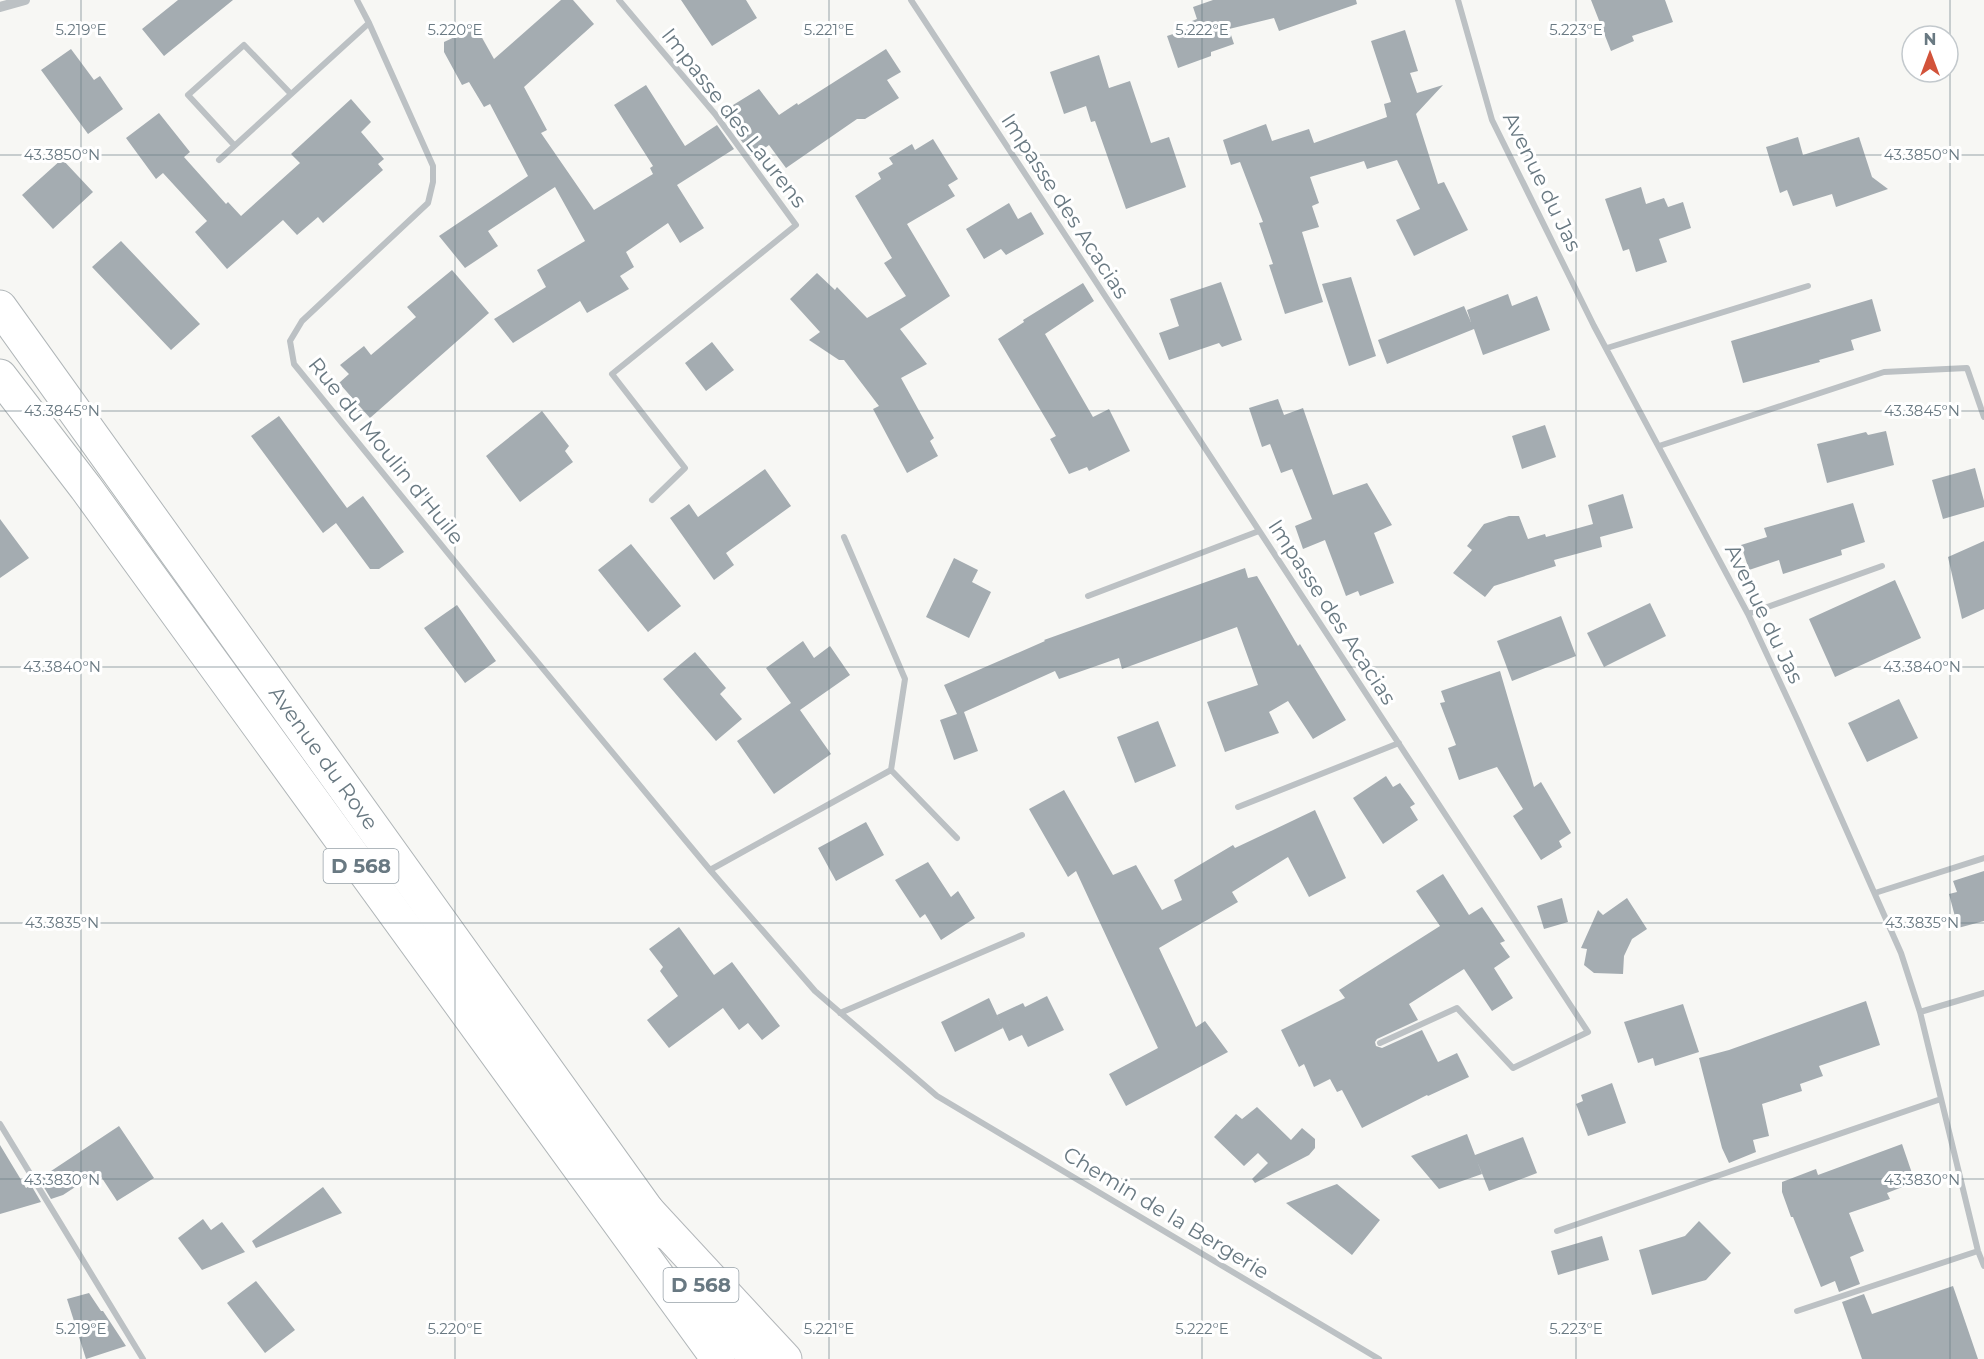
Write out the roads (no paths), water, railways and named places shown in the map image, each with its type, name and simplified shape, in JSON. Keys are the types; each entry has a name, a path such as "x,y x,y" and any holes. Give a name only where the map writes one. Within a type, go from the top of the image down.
{"main road":[{"name":"Avenue du Rove","path":"0,307 647,1210"},
{"name":"D 568","path":"0,376 86,488 718,1359"},
{"name":"D 568","path":"647,1210 755,1359"},
{"path":"647,1210 785,1359"}],"street":[{"name":"Rue du Moulin d'Huile","path":"357,0 433,166 434,182 428,203 302,321 290,341 294,364 710,870 815,991 840,1013"},
{"name":"Impasse des Laurens","path":"618,0 715,114 796,225 612,374 685,468 652,500"},
{"name":"Impasse des Acacias","path":"911,0 1588,1032 1513,1068 1457,1008 1380,1043"},
{"name":"Avenue du Jas","path":"1458,0 1492,120 1607,348 1748,614 1900,953 1920,1012 1978,1251 1984,1266"},
{"path":"0,7 23,1"},
{"path":"0,16 23,1"},
{"path":"219,160 369,23"},
{"path":"234,145 188,95 244,45 291,94"},
{"path":"1607,348 1808,286"},
{"path":"1659,446 1884,372 1967,368 1984,417"},
{"path":"1088,596 1259,531"},
{"path":"844,537 905,679 891,771"},
{"path":"1748,614 1882,566"},
{"path":"1238,807 1399,743"},
{"path":"710,870 891,771"},
{"path":"891,771 957,838"},
{"path":"1875,893 1984,858"},
{"path":"840,1013 1022,935"},
{"path":"1920,1012 1984,993"},
{"name":"Chemin de la Bergerie","path":"840,1013 937,1096 1379,1359"},
{"path":"1557,1231 1941,1099"},
{"path":"1,1128 143,1359"},
{"path":"1797,1311 1978,1251"}]}
